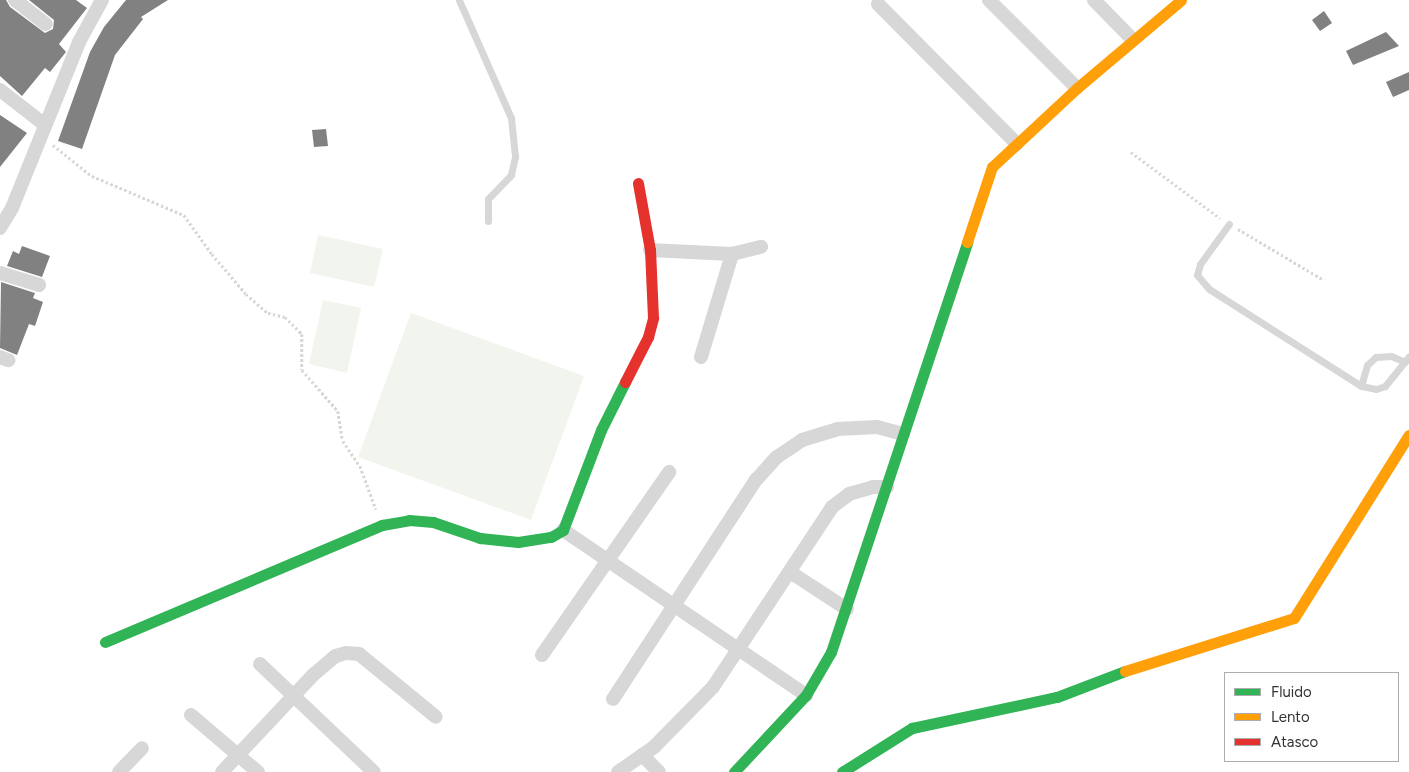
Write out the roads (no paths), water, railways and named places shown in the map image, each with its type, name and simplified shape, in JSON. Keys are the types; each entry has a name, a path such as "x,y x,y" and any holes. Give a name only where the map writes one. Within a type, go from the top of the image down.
{"street":[{"path":"15,0 46,24"},
{"path":"0,228 12,208 79,42 102,0"},
{"path":"989,0 1077,88"},
{"path":"1094,0 1132,39"},
{"path":"734,772 806,694 831,652 847,609 988,175 1017,144 1077,88 1132,39 1181,0"},
{"path":"878,4 1017,144"},
{"path":"0,90 44,131"},
{"path":"105,642 382,525 409,520 433,522 480,538 518,542 551,536 563,530 601,430 648,338 655,304 650,250 638,182"},
{"path":"0,199 12,208"},
{"path":"650,250 732,254 761,247"},
{"path":"701,357 732,254"},
{"path":"0,273 39,285"},
{"path":"613,699 756,480 777,457 802,440 837,429 877,428 903,434"},
{"path":"842,772 912,728 1057,697 1162,657 1294,618 1409,435"},
{"path":"542,655 669,472"},
{"path":"618,772 642,755 685,718 740,649 832,507 849,494 873,487 887,487"},
{"path":"563,530 806,694"},
{"path":"790,572 847,609"},
{"path":"222,772 294,696 336,656 359,654 436,718"},
{"path":"260,664 374,772"},
{"path":"191,715 258,772"},
{"path":"119,772 142,748"},
{"path":"642,755 659,772"}],"lane":[{"path":"459,0 511,118 515,157 511,176 488,199 488,221"},
{"path":"1229,224 1200,264 1197,275 1209,289 1361,386 1376,389 1385,386 1407,359 1391,356 1376,357 1367,365 1361,386"}]}
